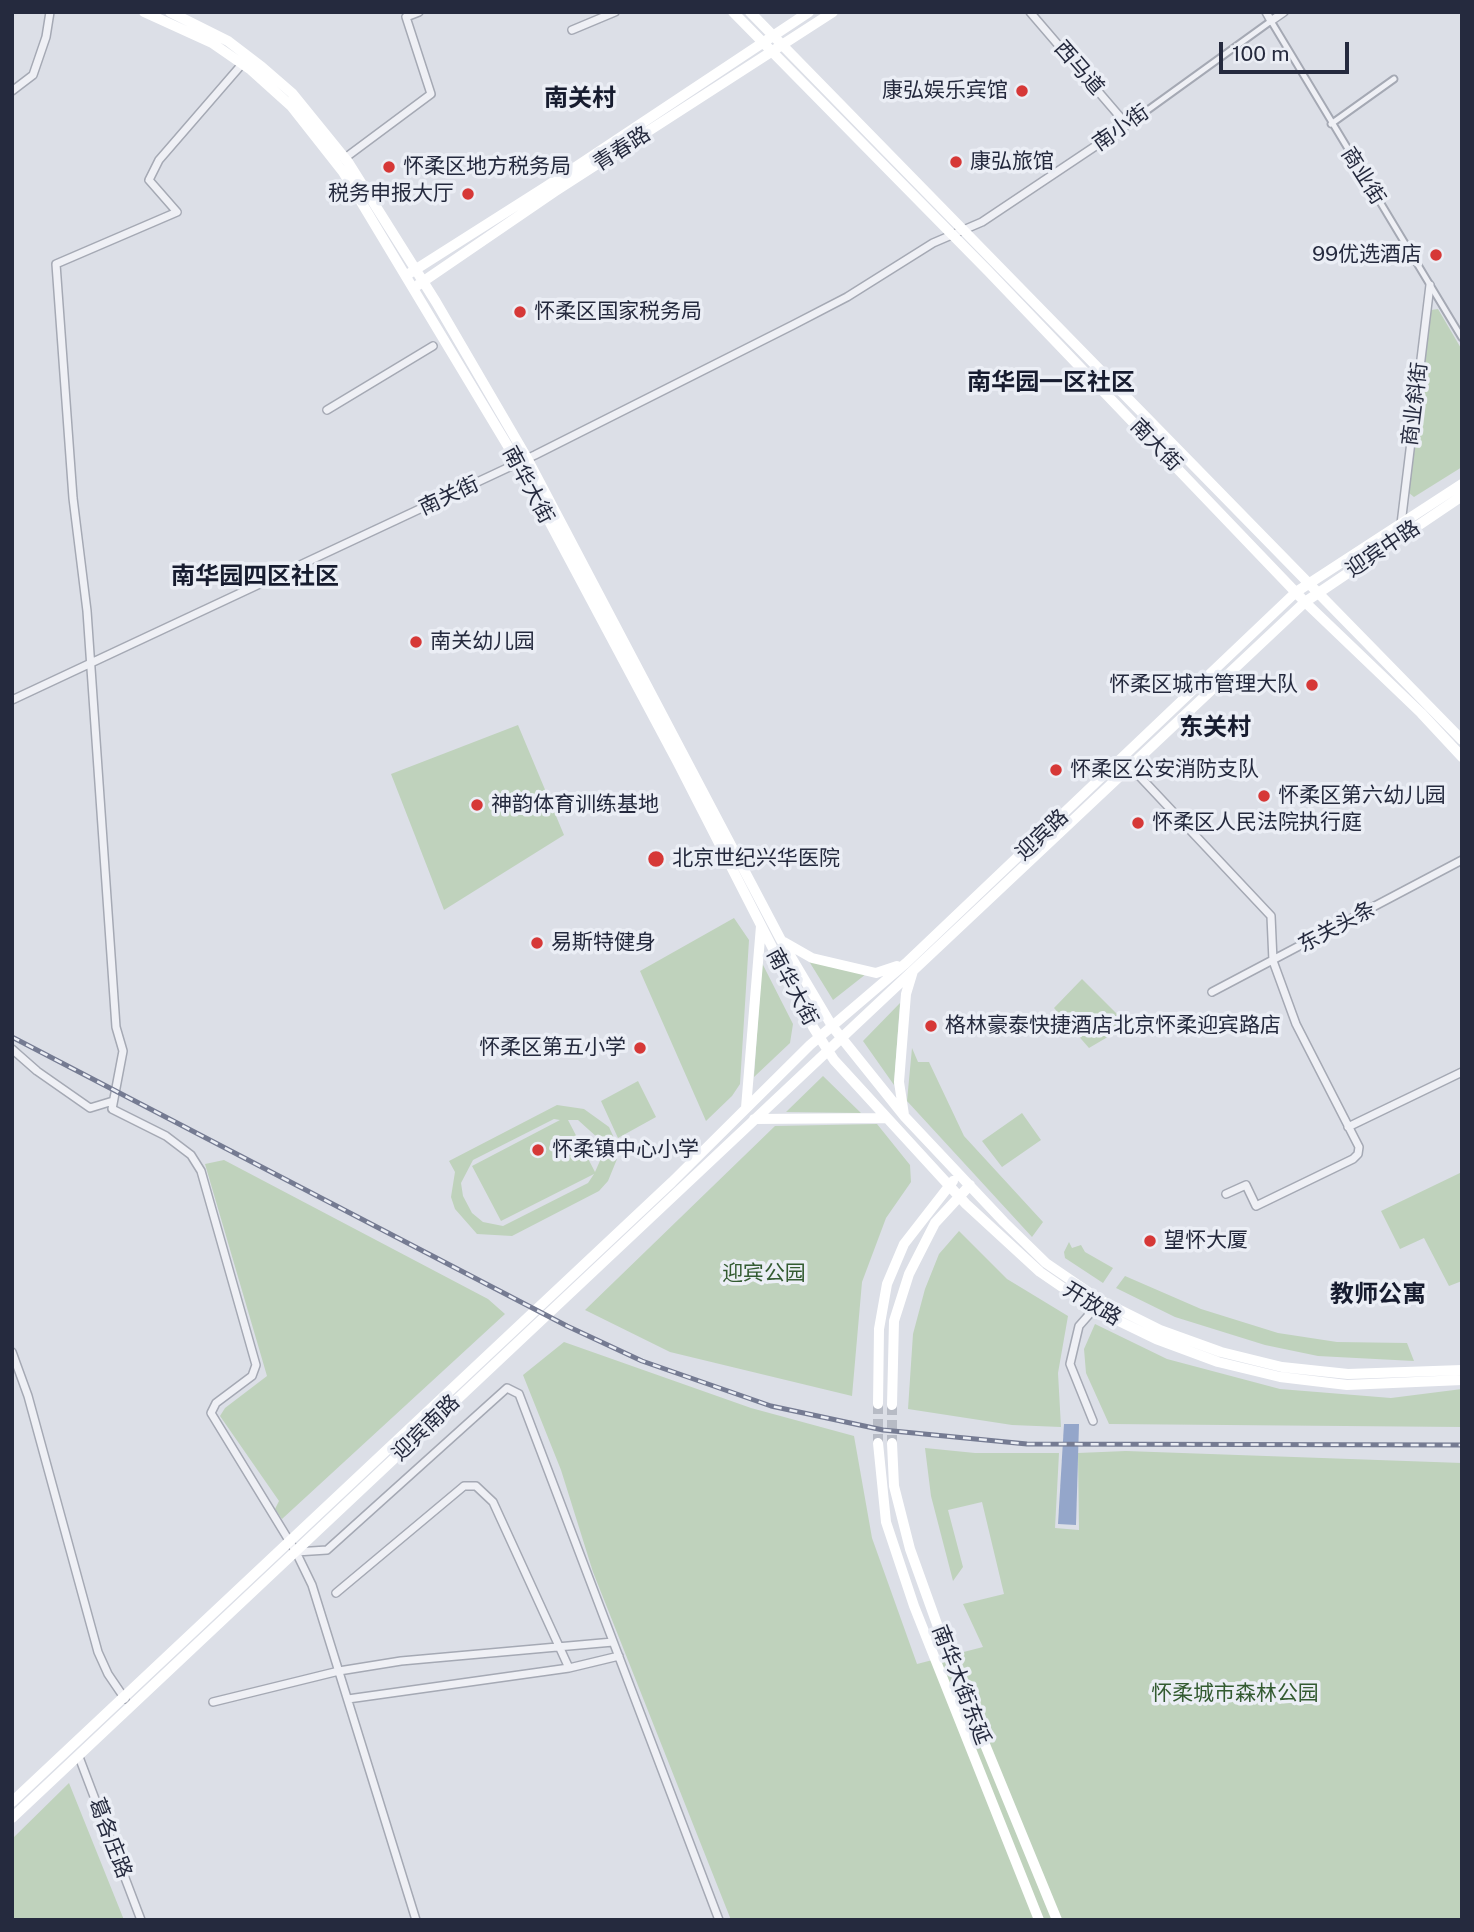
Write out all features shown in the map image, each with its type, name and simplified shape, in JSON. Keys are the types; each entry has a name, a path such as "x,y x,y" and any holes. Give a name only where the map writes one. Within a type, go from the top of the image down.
{"main road":[{"name":"南华大街","path":"144,12 245,60 292,93 345,158 415,269 417,285"},
{"name":"南华大街","path":"170,12 228,41 291,106 324,145 405,276 417,285 522,461 781,940 832,1026"},
{"name":"南大街","path":"733,12 762,43 778,48 964,229 1462,740"},
{"name":"南大街","path":"751,12 773,36 778,48 951,234 1305,602 1421,713 1462,757"},
{"name":"青春路","path":"405,276 808,12"},
{"name":"青春路","path":"417,285 554,192 833,12"},
{"name":"南华大街","path":"522,461 819,1037"},
{"name":"迎宾中路","path":"1310,583 1462,484"},
{"name":"迎宾中路","path":"1305,602 1462,496"},
{"name":"迎宾路","path":"841,1040 909,966 1296,592 1310,583"},
{"name":"迎宾路","path":"832,1026 909,966 1305,602"},
{"path":"746,1108 761,926"},
{"path":"781,940 812,958 876,973 909,966 899,1082 905,1117"},
{"path":"819,1037 832,1026"},
{"name":"开放路","path":"832,1026 905,1117 1046,1263 1100,1300 1160,1330 1221,1352 1282,1367 1348,1374 1462,1370"},
{"name":"开放路","path":"819,1037 887,1118 994,1232 1040,1272 1094,1309 1156,1339 1193,1353 1280,1377 1347,1385 1462,1380"},
{"name":"迎宾南路","path":"12,1818 79,1757 819,1037"},
{"name":"迎宾南路","path":"12,1802 293,1548 841,1040"},
{"path":"754,1119 887,1118"},
{"path":"878,1404 879,1329 887,1284 904,1244 950,1184 961,1174"},
{"path":"892,1405 894,1321 924,1240 958,1196 970,1185"},
{"name":"南华大街东延","path":"878,1443 886,1522 914,1606 1040,1920"},
{"name":"南华大街东延","path":"892,1443 894,1486 910,1549 953,1665 1057,1920"}],"street":[{"path":"12,91 33,75 46,37 50,12"},
{"path":"345,158 431,94 406,17 419,12"},
{"path":"572,30 615,12"},
{"name":"西马道","path":"1030,12 1127,125"},
{"name":"商业街","path":"1266,12 1462,338"},
{"name":"南小街","path":"951,234 982,222 1127,125 1284,12"},
{"path":"245,60 159,160 149,180 177,212 56,264 90,664 116,1027 124,1051 112,1109 166,1136 191,1155 201,1171 256,1366 252,1376 216,1403 211,1413 293,1548 312,1585 416,1920"},
{"path":"1331,124 1394,79"},
{"name":"南关街","path":"12,700 522,461 847,297 951,234"},
{"name":"商业斜街","path":"1401,523 1430,285"},
{"path":"327,410 433,346"},
{"path":"1129,765 1272,916 1273,961 1296,1024 1359,1147 1358,1154 1353,1159 1256,1206 1245,1185 1226,1194"},
{"name":"东关头条","path":"1212,992 1462,860"},
{"path":"12,1049 37,1071 90,1108 113,1101"},
{"path":"1348,1127 1462,1072"},
{"path":"1093,1421 1070,1364 1079,1326 1094,1309"},
{"path":"12,1352 28,1396 99,1652 108,1674 125,1699"},
{"path":"293,1548 327,1550 507,1388 519,1394 719,1920"},
{"path":"336,1593 464,1486 476,1486 494,1502 569,1668"},
{"path":"213,1702 339,1671 401,1661 613,1642"},
{"path":"348,1699 569,1668 619,1656"},
{"name":"葛各庄路","path":"79,1757 141,1920"}],"green space":[{"path":"1438,309 1462,350 1462,467 1414,497 1409,493 1431,310"},
{"name":"神韵体育训练基地","path":"518,725 564,835 444,910 391,774"},
{"path":"734,918 749,940 740,1084 732,1096 706,1121 640,971"},
{"path":"807,958 866,974 833,1000"},
{"path":"762,963 793,1024 790,1043 754,1077"},
{"path":"1082,979 1128,1025 1089,1048 1054,1008"},
{"path":"900,1003 894,1085 863,1041"},
{"path":"912,1048 918,1062 929,1062 964,1136 1043,1222 1032,1237 907,1101"},
{"path":"823,1076 861,1113 786,1112"},
{"path":"638,1081 656,1117 618,1138 601,1101"},
{"path":"557,1105 584,1109 609,1127 615,1140 617,1159 608,1181 599,1191 512,1236 477,1234 455,1209 451,1197 455,1172 449,1161","holes":["554,1119 560,1120 472,1166 501,1221 594,1174 588,1183 503,1226 483,1222 472,1213 463,1196 461,1183 473,1160","568,1120 578,1120 599,1139 603,1154 595,1172"]},
{"path":"1022,1113 1041,1140 1002,1167 982,1141"},
{"name":"迎宾公园","path":"877,1124 910,1165 911,1182 886,1218 862,1282 852,1396 670,1352 585,1310 775,1126"},
{"path":"224,1160 488,1299 505,1314 282,1519 275,1509 279,1501 220,1416 225,1408 267,1376 205,1164"},
{"path":"1462,1172 1462,1281 1449,1286 1424,1238 1400,1249 1381,1211"},
{"path":"959,1231 1007,1279 1068,1316 1058,1373 1061,1427 1012,1425 908,1409 913,1334 925,1289 939,1254"},
{"path":"1069,1242 1072,1248 1081,1245 1085,1252 1113,1268 1103,1283 1065,1258 1064,1252"},
{"path":"1125,1276 1201,1309 1278,1333 1337,1342 1407,1343 1414,1361 1318,1356 1265,1345 1175,1317 1116,1288"},
{"path":"1095,1324 1167,1359 1280,1389 1391,1398 1462,1389 1462,1427 1109,1424 1086,1373 1084,1349"},
{"name":"怀柔城市森林公园","path":"564,1342 751,1408 854,1436 872,1538 917,1664 983,1647 963,1604 1004,1594 982,1502 948,1510 963,1567 953,1581 931,1496 925,1448 975,1453 1059,1453 1055,1528 1079,1530 1078,1453 1126,1451 1462,1463 1462,1920 731,1920 593,1572 561,1470 523,1375"},
{"path":"69,1783 124,1920 12,1920 12,1839"}],"water":[{"path":"1064,1424 1079,1424 1076,1525 1058,1524"}],"tunnel":[{"path":"878,1404 878,1443"},
{"path":"892,1405 892,1443"}],"railway":[{"path":"12,1037 567,1326 642,1361 771,1406 883,1430 1027,1444 1462,1445"}],"place":[{"name":"康弘娱乐宾馆","path":"1022,91"},
{"name":"康弘旅馆","path":"956,162"},
{"name":"怀柔区地方税务局","path":"389,167"},
{"name":"税务申报大厅","path":"468,194"},
{"name":"99优选酒店","path":"1436,255"},
{"name":"怀柔区国家税务局","path":"520,312"},
{"name":"南关幼儿园","path":"416,642"},
{"name":"怀柔区城市管理大队","path":"1312,685"},
{"name":"怀柔区公安消防支队","path":"1056,770"},
{"name":"怀柔区第六幼儿园","path":"1264,796"},
{"name":"神韵体育训练基地","path":"477,805"},
{"name":"怀柔区人民法院执行庭","path":"1138,823"},
{"name":"北京世纪兴华医院","path":"656,859"},
{"name":"易斯特健身","path":"537,943"},
{"name":"格林豪泰快捷酒店北京怀柔迎宾路店","path":"931,1026"},
{"name":"怀柔区第五小学","path":"640,1048"},
{"name":"怀柔镇中心小学","path":"538,1150"},
{"name":"望怀大厦","path":"1150,1241"}],"district":[{"name":"南关村","path":"580,99"},
{"name":"南华园一区社区","path":"1051,383"},
{"name":"南华园四区社区","path":"255,577"},
{"name":"东关村","path":"1215,728"},
{"name":"教师公寓","path":"1378,1295"}]}
